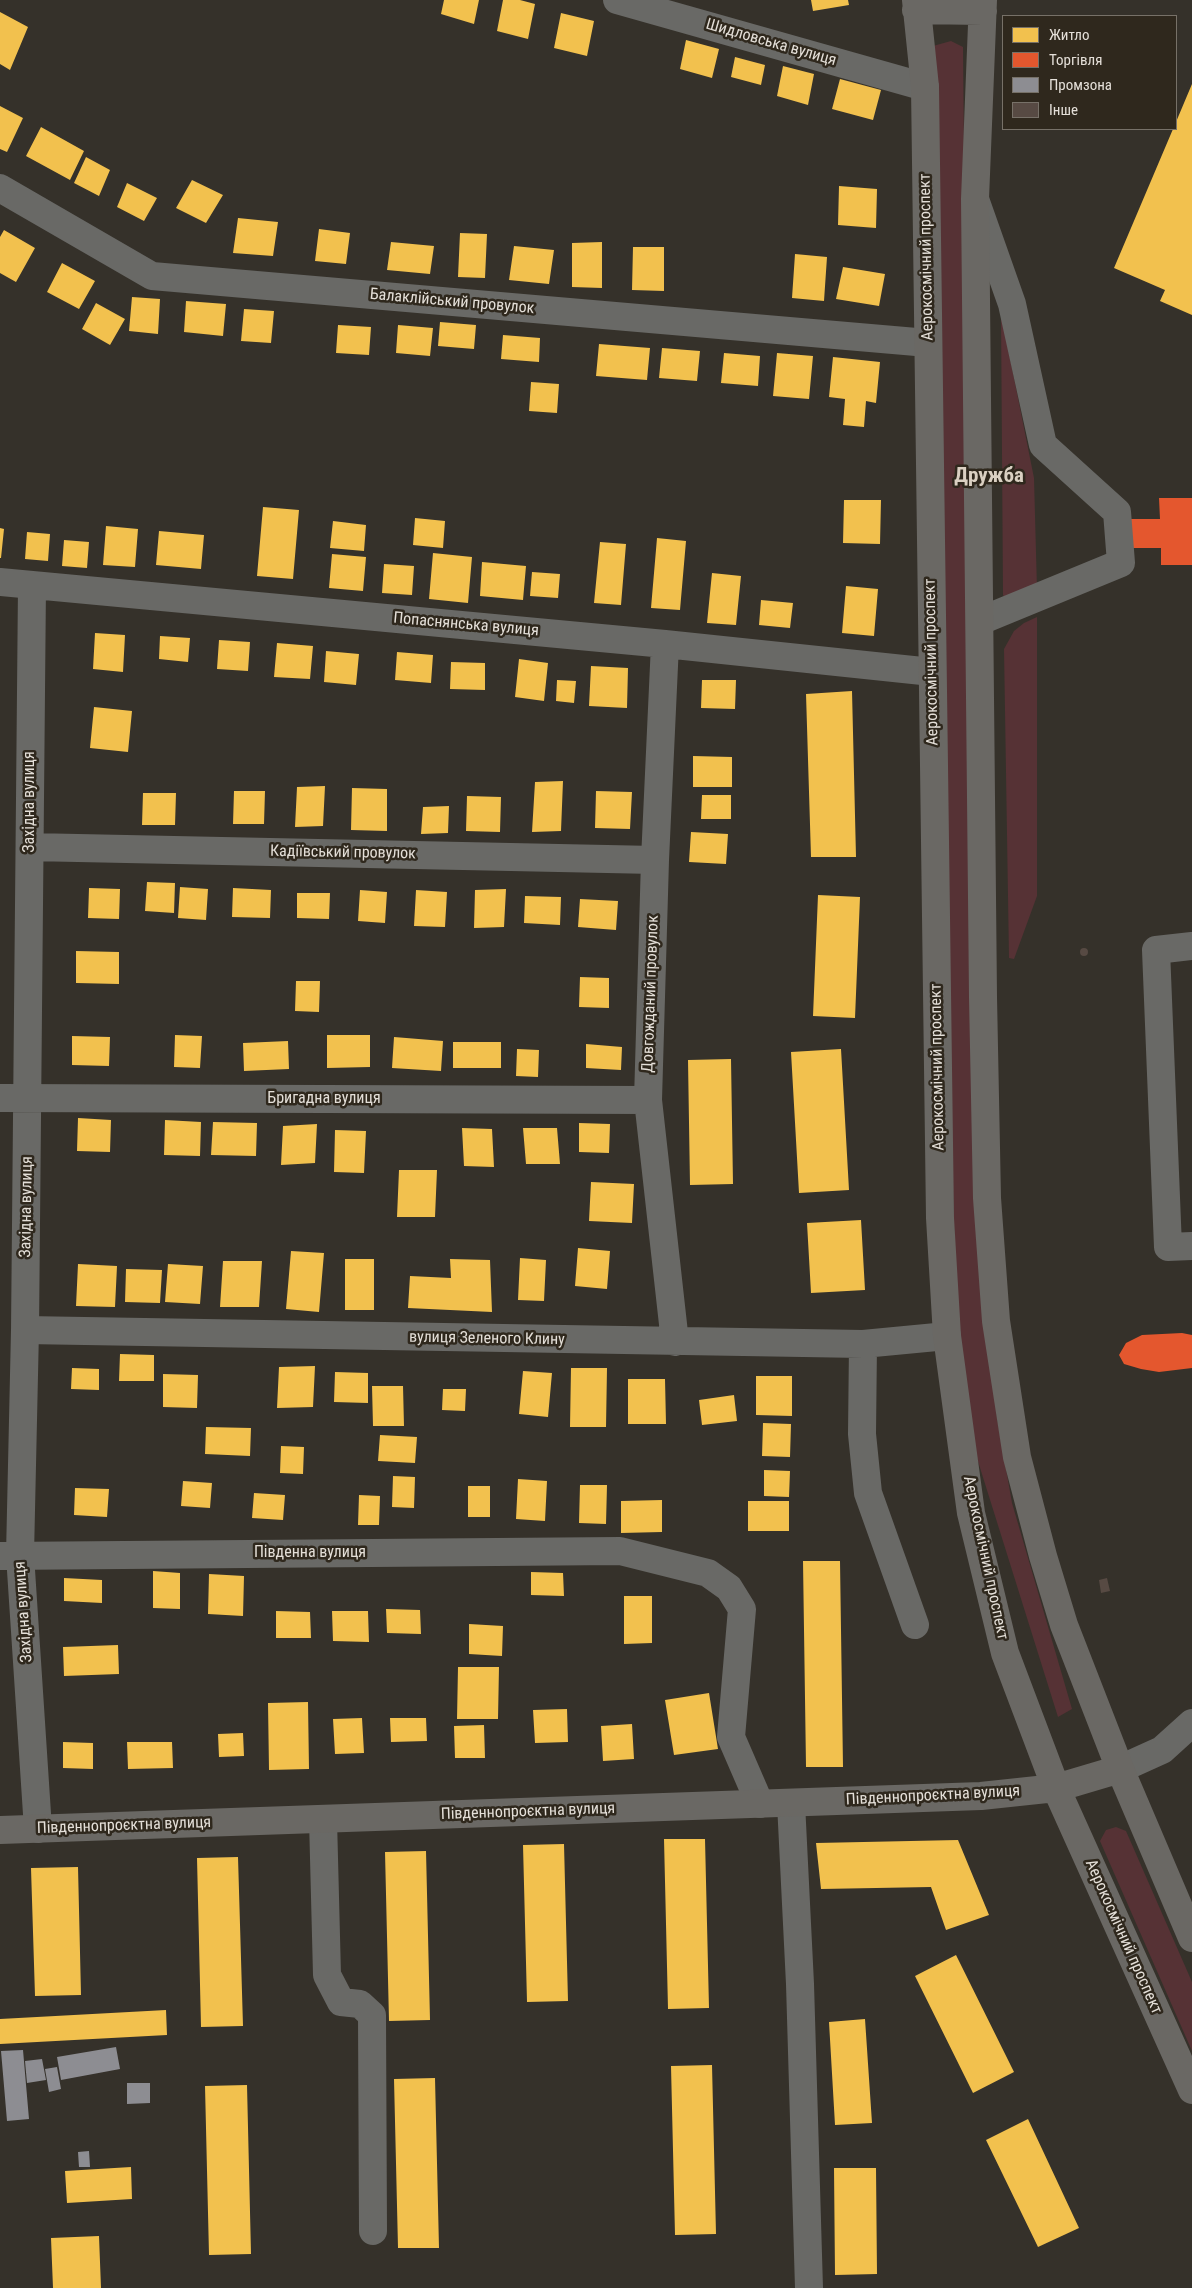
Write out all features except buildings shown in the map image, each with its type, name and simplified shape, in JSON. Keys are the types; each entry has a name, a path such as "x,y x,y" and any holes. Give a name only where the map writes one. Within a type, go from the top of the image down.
{"main road":[{"name":"Аерокосмічний проспект","path":"916,5 925,86 940,1218 947,1336 971,1513 1005,1652 1056,1788 1192,2090"},
{"path":"916,5 983,5 975,199 987,1198 996,1321 1017,1457 1040,1548 1064,1625 1120,1769 1192,1938"},
{"name":"Південнопроєктна вулиця","path":"0,1830 981,1796 1056,1788 1120,1769"}],"street":[{"name":"Шидловська вулиця","path":"617,0 925,86"},
{"name":"Балаклійський провулок","path":"0,188 152,276 928,343"},
{"path":"975,199 1012,304 1043,445 1117,512 1120,563 980,621"},
{"name":"Попаснянська вулиця","path":"0,582 665,644 932,672"},
{"name":"Західна вулиця","path":"32,585 25,1330 10,1555 38,1829"},
{"name":"Довгожданий провулок","path":"665,644 655,860 648,1100 675,1342"},
{"name":"Кадіївський провулок","path":"30,847 655,860"},
{"path":"1192,946 1156,950 1168,1247 1192,1246"},
{"name":"Бригадна вулиця","path":"0,1098 648,1100"},
{"name":"вулиця Зеленого Клину","path":"25,1330 863,1344 947,1336"},
{"path":"863,1344 862,1434 868,1493 916,1625"},
{"name":"Південна вулиця","path":"10,1555 620,1551 708,1573 730,1588 742,1609 731,1737 760,1804"},
{"path":"1120,1769 1162,1750 1192,1723"},
{"path":"791,1803 800,1984 809,2288"},
{"path":"323,1819 327,1975 341,2002 360,2004 372,2015 373,2231"}],"shaded area":[{"path":"951,41 963,47 972,1012 997,1418 1012,1503 1072,1709 1058,1717 971,1439 956,1293 947,983 933,46"},
{"path":"1001,313 1034,478 1037,589 1006,600 1003,595"},
{"path":"1037,617 1037,896 1014,959 1009,958 1004,649 1014,631 1024,623"},
{"path":"1116,1827 1126,1831 1192,1982 1192,2051 1100,1841 1106,1830"}],"district":[{"name":"Дружба","path":"989,477"}]}
